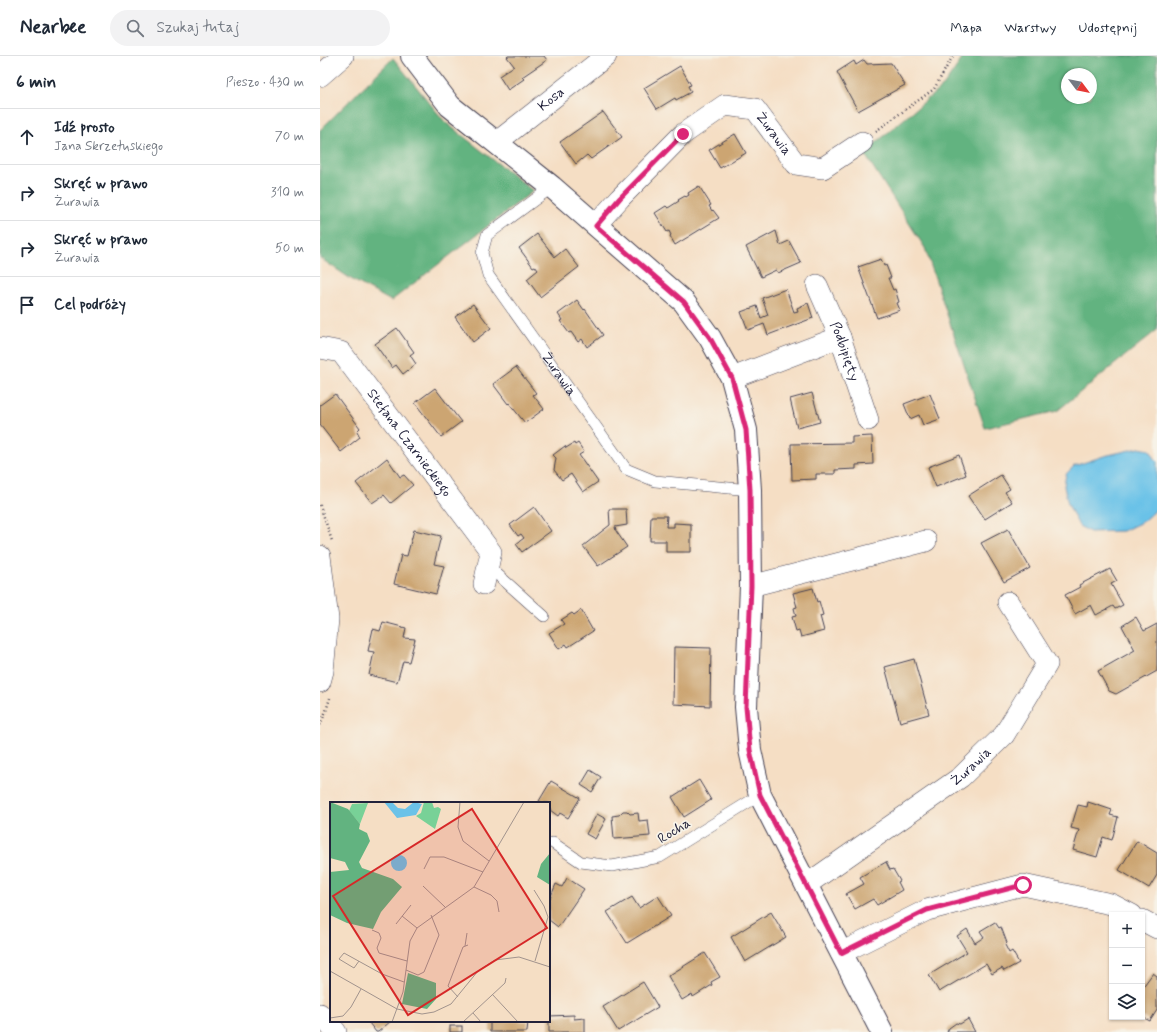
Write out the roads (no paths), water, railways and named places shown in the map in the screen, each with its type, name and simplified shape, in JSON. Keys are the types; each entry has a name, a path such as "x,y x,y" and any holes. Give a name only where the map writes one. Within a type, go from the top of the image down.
{"street":[{"path":"320,76 343,56"},
{"path":"412,56 450,106 552,187 684,302 710,338 732,378 746,430 750,490 751,586 746,707 750,750 760,795 882,1032"},
{"name":"Kosa","path":"497,142 606,56"},
{"name":"Żurawia","path":"596,226 620,198 683,134 725,105 755,109 796,164 823,168 862,142"},
{"name":"Podbipięty","path":"817,285 840,337 868,420"},
{"path":"732,378 840,337"},
{"name":"Stefana Czarnieckiego","path":"320,348 341,352 488,567"},
{"path":"751,586 926,541"},
{"path":"320,556 328,619 324,671 320,682"},
{"name":"Żurawia","path":"806,885 961,777 1004,735 1047,664 1008,602"},
{"path":"841,953 927,910 1023,885 1111,904 1126,912"},
{"path":"1145,922 1157,928"},
{"path":"320,1014 336,1032"}],"lane":[{"name":"Żurawia","path":"552,187 487,235 482,253 488,275 626,468 655,481 750,490"},
{"path":"488,567 544,616"},
{"name":"Rocha","path":"553,843 581,862 612,866 660,857 760,795"}],"water":[{"path":"1139,448 1150,450 1157,462 1157,509 1144,521 1123,531 1090,532 1079,526 1068,504 1064,486 1066,474 1074,466 1104,456"}]}
